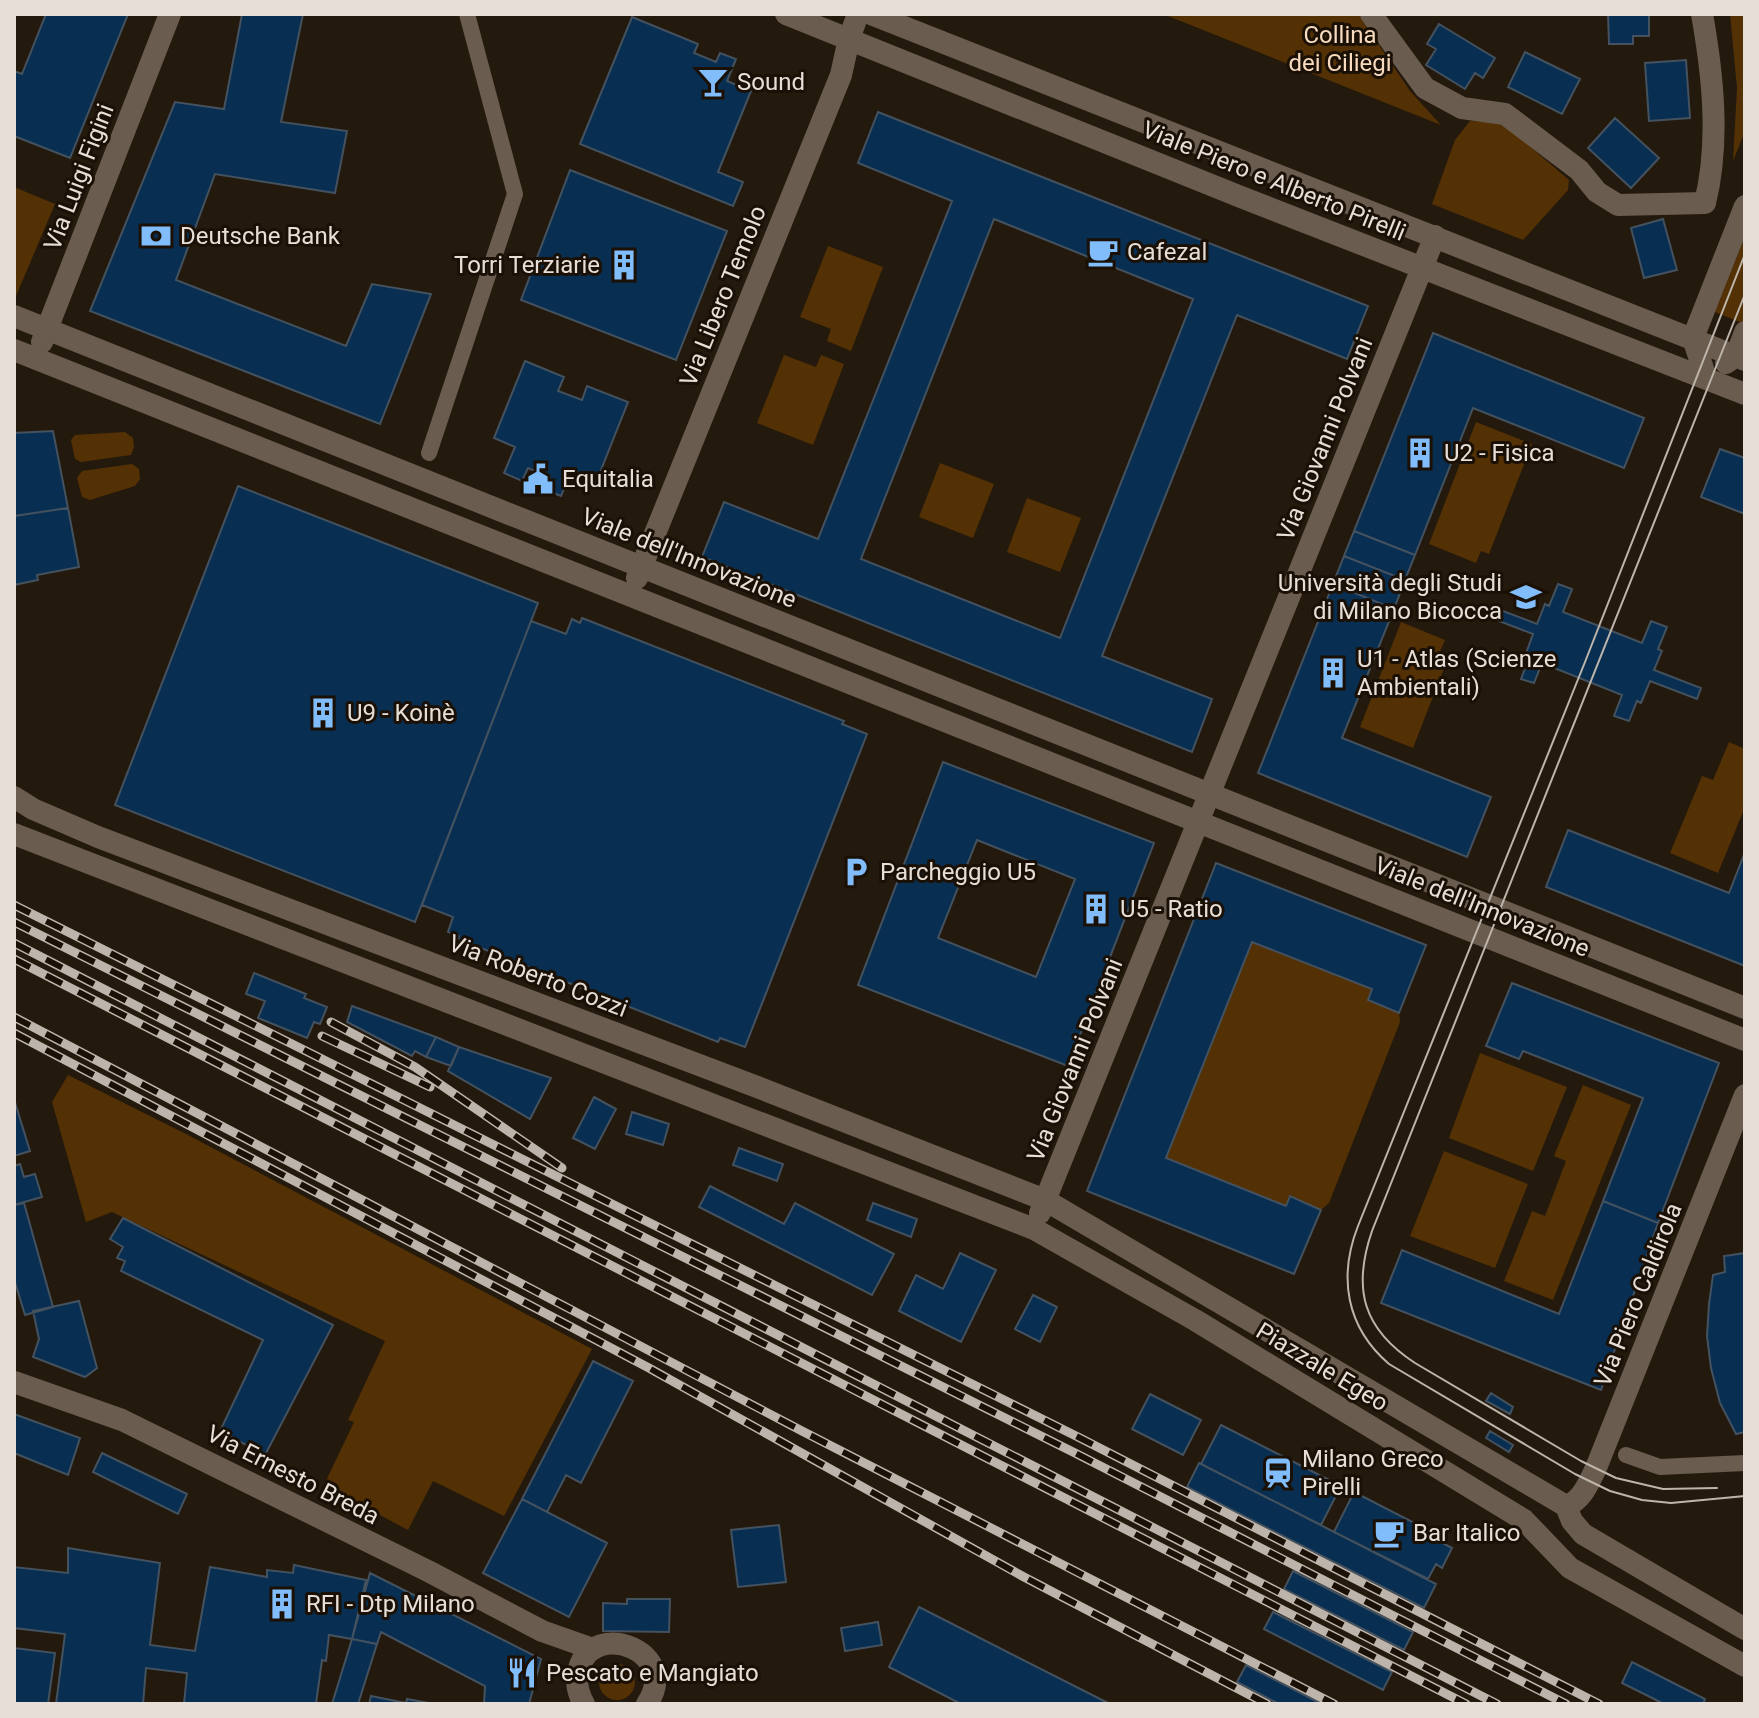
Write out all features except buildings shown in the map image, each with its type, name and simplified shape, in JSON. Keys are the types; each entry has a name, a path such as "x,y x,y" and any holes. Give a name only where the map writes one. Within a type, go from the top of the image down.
{"street":[{"name":"Via Luigi Figini","path":"36,358 170,14"},
{"path":"429,453 515,194 467,14"},
{"name":"Viale Piero e Alberto Pirelli","path":"786,14 1745,394"},
{"name":"Via Libero Temolo","path":"629,595 841,75 858,14"},
{"name":"Viale Piero e Alberto Pirelli","path":"871,14 1740,358"},
{"path":"1371,14 1425,88 1462,108 1505,114 1579,170 1597,192 1618,205 1705,203 1711,181 1713,100 1702,14"},
{"path":"1745,206 1693,338 1706,378 1740,358 1745,332"},
{"name":"Via Giovanni Polvani","path":"1210,794 1435,236"},
{"name":"Viale dell'Innovazione","path":"14,316 1745,1008"},
{"name":"Viale dell'Innovazione","path":"14,350 1745,1040"},
{"path":"1199,822 1210,794"},
{"name":"Via Roberto Cozzi","path":"14,797 33,809 98,837 765,1090 1045,1200"},
{"name":"Via Giovanni Polvani","path":"1034,1229 1199,822"},
{"path":"14,834 1034,1229"},
{"name":"Via Piero Caldirola","path":"1566,1506 1573,1504 1583,1492 1596,1468 1745,1095"},
{"name":"Piazzale Egeo","path":"1045,1200 1566,1506"},
{"name":"Piazzale Egeo","path":"1034,1229 1195,1320 1524,1520 1570,1568 1745,1666"},
{"name":"Via Ernesto Breda","path":"14,1382 135,1426 542,1631 593,1649 620,1643 641,1653 655,1674 649,1703"},
{"path":"1626,1455 1660,1467 1745,1463"},
{"path":"1566,1506 1572,1521 1583,1534 1745,1629"},
{"name":"Via Ernesto Breda","path":"542,1631 577,1678 582,1703"},
{"path":"577,1678 581,1661 593,1649"}],"green space":[{"name":"Collina dei Ciliegi","path":"1163,14 1358,14 1410,91 1441,125"},
{"path":"1730,14 1745,14 1745,131 1733,161 1737,88"},
{"path":"1470,121 1501,122 1569,180 1568,190 1523,240 1432,204 1455,140"},
{"path":"14,187 55,204 16,296 14,295"},
{"path":"1745,236 1745,315 1742,323 1715,312"},
{"path":"828,246 883,267 851,351 827,341 831,329 800,317"},
{"path":"784,355 816,367 821,355 844,364 813,445 757,423"},
{"path":"1476,422 1532,444 1489,554 1481,551 1476,563 1429,544"},
{"path":"125,432 133,438 131,455 81,462 75,459 71,440 75,435"},
{"path":"940,463 994,484 973,538 919,517"},
{"path":"132,464 139,469 140,479 135,486 90,500 82,497 77,478 82,471"},
{"path":"1027,498 1081,518 1060,572 1007,552"},
{"path":"1401,622 1445,640 1439,654 1448,658 1413,748 1360,727"},
{"path":"1729,742 1745,749 1745,807 1718,873 1670,853 1702,776 1713,780"},
{"path":"1252,942 1372,989 1369,1000 1399,1013 1400,1022 1329,1203 1321,1210 1290,1196 1286,1206 1166,1158"},
{"path":"1480,1053 1567,1087 1533,1171 1449,1138"},
{"path":"68,1075 592,1349 504,1516 433,1481 408,1530 324,1485 354,1422 348,1420 385,1341 112,1212 86,1222 52,1102"},
{"path":"1583,1085 1631,1105 1553,1300 1504,1281 1532,1211 1545,1216 1566,1161 1554,1156"},
{"path":"1444,1151 1528,1184 1495,1268 1410,1236"},
{"path":"617,1664 630,1669 635,1682 630,1695 617,1700 604,1695 599,1682 604,1669"}],"tram line":[{"path":"1745,254 1358,1226 1348,1264 1350,1300 1355,1318 1363,1334 1389,1364 1575,1474 1610,1491 1642,1500 1671,1503 1745,1496"},
{"path":"1717,1488 1663,1489 1616,1478 1581,1461 1415,1363 1397,1350 1373,1322 1366,1306 1363,1271 1372,1231 1745,294"}],"railway":[{"path":"14,905 1082,1439 1599,1704"},
{"path":"14,922 1075,1453 1566,1704"},
{"path":"14,943 1497,1704"},
{"path":"14,959 1466,1704"},
{"path":"14,1017 802,1431 1334,1704"},
{"path":"331,1022 415,1067 562,1168"},
{"path":"14,1033 649,1368 1024,1577 1267,1704"},
{"path":"322,1036 430,1087"}],"place":[{"name":"Sound","path":"713,82"},
{"name":"Deutsche Bank","path":"156,236"},
{"name":"Cafezal","path":"1103,252"},
{"name":"Torri Terziarie","path":"624,265"},
{"name":"U2 - Fisica","path":"1420,453"},
{"name":"Equitalia","path":"538,479"},
{"name":"Università degli Studi di Milano Bicocca","path":"1526,597"},
{"name":"U1 - Atlas (Scienze Ambientali)","path":"1333,673"},
{"name":"U9 - Koinè","path":"323,713"},
{"name":"Parcheggio U5","path":"856,872"},
{"name":"U5 - Ratio","path":"1096,909"},
{"name":"Milano Greco Pirelli","path":"1278,1473"},
{"name":"Bar Italico","path":"1389,1533"},
{"name":"RFI - Dtp Milano","path":"282,1604"},
{"name":"Pescato e Mangiato","path":"522,1673"}]}
